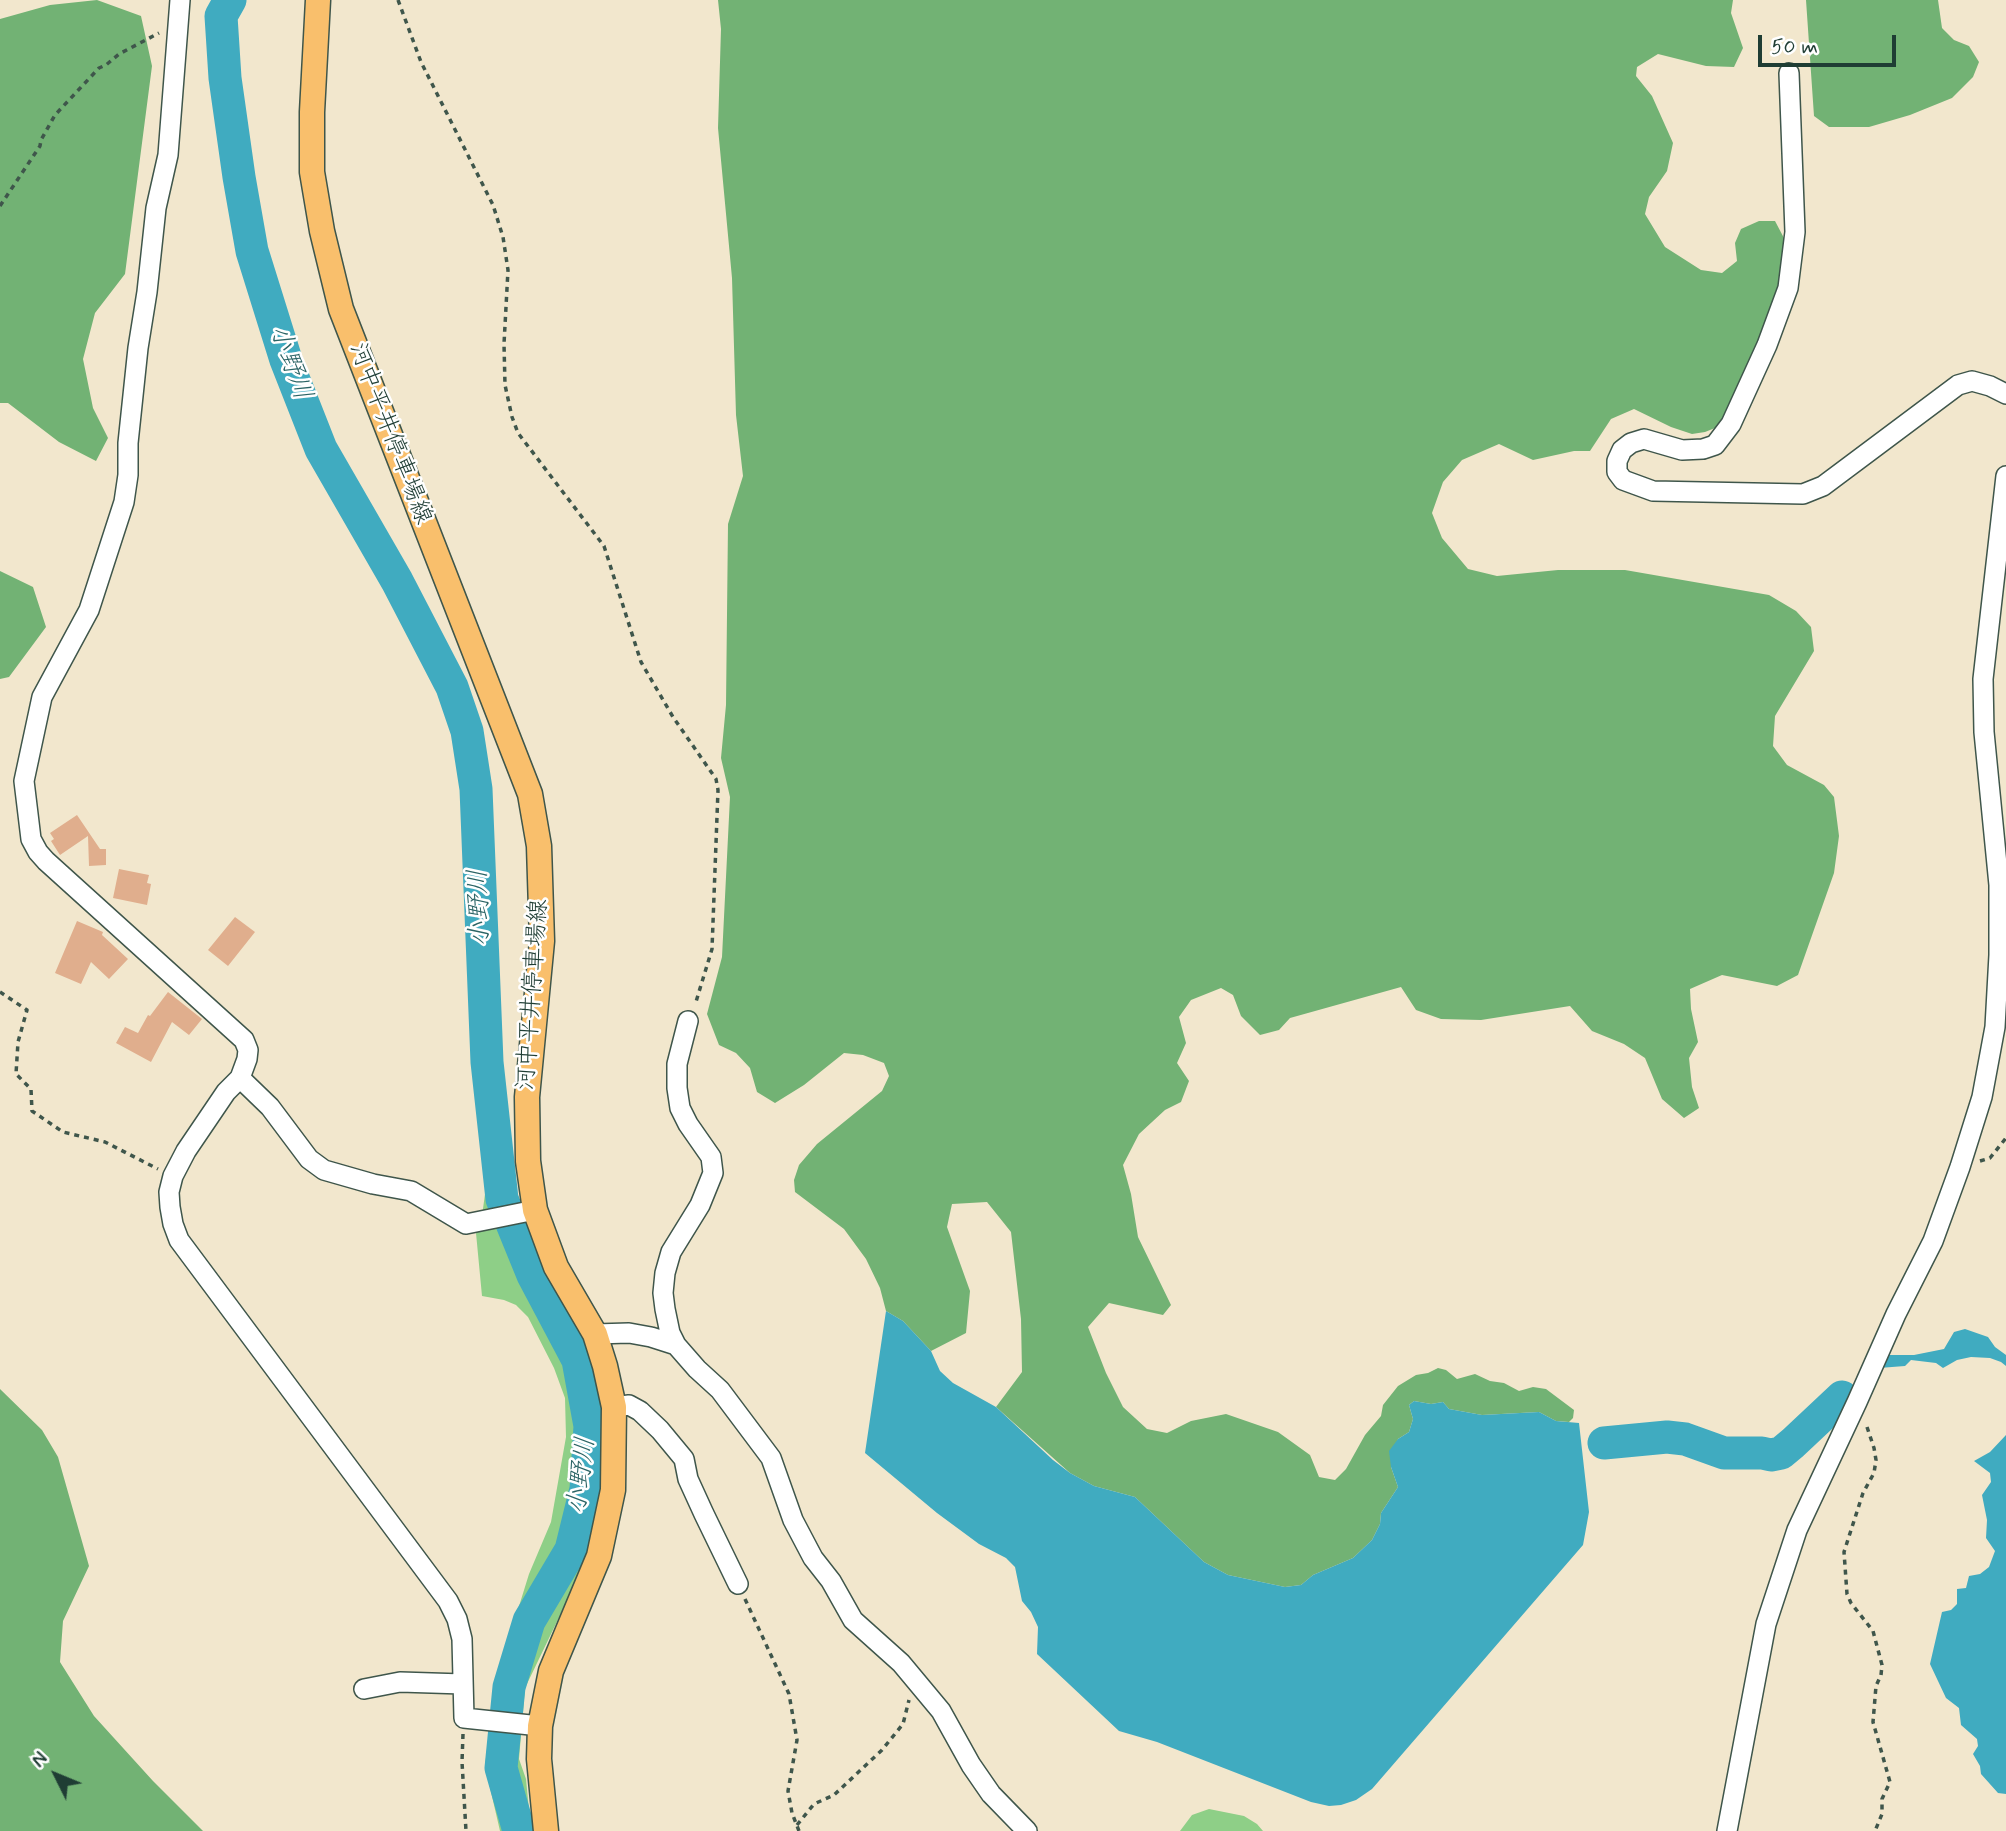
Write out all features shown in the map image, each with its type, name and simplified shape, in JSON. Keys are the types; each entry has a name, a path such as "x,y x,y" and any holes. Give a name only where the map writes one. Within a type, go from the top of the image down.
{"main road":[{"name":"河中平井停車場線","path":"318,0 312,172 321,231 341,309 530,794 539,846 542,941 527,1097 529,1211 556,1267 595,1334 614,1407 613,1490 599,1556 551,1671 533,1725 546,1831"}],"street":[{"path":"179,7 168,155 156,208 138,348 124,502 89,610 42,697 24,781 27,821 37,852 244,1040 247,1059 240,1078 219,1102 186,1151 173,1176 169,1192 170,1207 179,1240 448,1601 457,1619 461,1639 464,1718 533,1725"},
{"path":"1789,73 1795,232 1788,288 1767,345 1731,424 1715,445 1703,449 1682,450 1644,439 1631,443 1622,450 1617,461 1617,472 1623,480 1653,491 1803,495 1823,486 1958,385 1972,381 2006,394"},
{"path":"1727,1831 1766,1624 1797,1530 1896,1314 1933,1241 1982,1097 1995,1027 1999,885 1984,732 1983,679 2006,476"},
{"path":"688,1021 677,1064 680,1108 711,1157 713,1173 700,1205 671,1252 665,1273 663,1293 670,1333 676,1345 697,1369 720,1390 771,1458 793,1520 813,1558 831,1581 853,1620 901,1663 941,1712 991,1794 1027,1831"},
{"path":"240,1078 263,1098 303,1152 324,1170 373,1184 411,1191 466,1224 529,1211"},
{"path":"595,1334 629,1334 676,1345"},
{"path":"614,1407 629,1405 640,1411 684,1459 688,1479 738,1584"},
{"path":"364,1689 400,1682 463,1684"}],"path":[{"path":"398,0 421,62 493,205 503,236 508,270 505,385 518,433 604,546 641,662 673,717 716,779 712,949 702,989 688,1021"},
{"path":"0,206 40,146 55,115 99,68 119,54 159,34 179,7"},
{"path":"0,992 27,1010 18,1042 16,1074 31,1089 32,1111 63,1132 105,1142 173,1176"},
{"path":"1960,1167 1990,1158 2006,1138"},
{"path":"1857,1402 1874,1447 1876,1460 1844,1552 1847,1594 1873,1631 1882,1665 1876,1686 1873,1723 1890,1782 1882,1799 1882,1814 1875,1831"},
{"path":"738,1584 789,1694 797,1740 788,1791 799,1831"},
{"path":"797,1825 814,1804 834,1795 882,1750 903,1724 914,1680"},
{"path":"464,1718 462,1762 466,1831"}],"green space":[{"path":"97,0 141,16 152,66 125,274 95,313 83,359 93,408 108,438 96,461 59,442 8,403 0,403 0,19 50,5"},
{"path":"718,0 1733,0 1731,13 1743,48 1734,67 1706,66 1658,54 1637,67 1636,76 1652,96 1673,143 1667,171 1649,197 1645,214 1665,247 1701,270 1722,273 1737,261 1735,243 1741,229 1759,221 1775,221 1785,240 1782,285 1762,341 1720,426 1692,434 1634,409 1611,419 1590,451 1574,451 1533,460 1499,444 1462,460 1443,482 1432,513 1442,538 1468,569 1497,576 1558,570 1625,570 1769,595 1796,611 1811,627 1814,651 1775,716 1773,746 1787,765 1824,785 1834,797 1839,836 1834,873 1798,975 1777,986 1722,975 1690,989 1698,1042 1689,1058 1692,1087 1699,1108 1684,1118 1662,1099 1645,1058 1624,1044 1592,1031 1570,1006 1481,1020 1441,1019 1416,1010 1401,987 1290,1018 1279,1030 1260,1035 1241,1016 1233,995 1221,988 1191,1000 1179,1017 1186,1043 1177,1063 1189,1081 1181,1102 1165,1110 1139,1134 1123,1165 1138,1237 1171,1305 1163,1315 1109,1303 1088,1327 1123,1407 1147,1429 1167,1433 1191,1421 1226,1414 1278,1432 1310,1455 1319,1477 1335,1480 1346,1469 1365,1435 1381,1416 1383,1405 1398,1386 1416,1375 1438,1368 1446,1370 1457,1379 1475,1374 1519,1391 1533,1387 1546,1389 1574,1410 1573,1418 1569,1422 1556,1421 1539,1412 1482,1415 1449,1409 1443,1402 1431,1404 1414,1401 1409,1405 1413,1419 1409,1432 1398,1439 1391,1467 1398,1487 1381,1513 1380,1524 1372,1540 1353,1558 1313,1575 1301,1585 1285,1587 1228,1575 1204,1562 1135,1497 1094,1486 1070,1473 996,1407 1022,1372 1021,1319 1011,1232 987,1202 952,1204 947,1227 970,1291 966,1333 931,1351 903,1321 886,1311 880,1288 866,1259 844,1229 795,1192 794,1180 799,1165 817,1144 882,1091 889,1076 884,1063 863,1055 844,1053 804,1085 775,1103 757,1092 750,1068 736,1053 719,1045 707,1014 722,957 730,797 721,758 726,705 728,524 743,476 736,415 732,278 718,128 721,29"},
{"path":"1806,0 1938,0 1942,28 1954,40 1969,46 1979,62 1973,77 1952,98 1910,115 1869,127 1829,127 1814,116"},
{"path":"0,571 33,587 46,627 9,677 0,679"},
{"path":"494,1128 530,1231 550,1277 571,1312 586,1352 597,1389 602,1428 598,1503 589,1543 577,1580 525,1688 519,1759 526,1779 531,1831 500,1831 485,1766 492,1707 502,1661 529,1574 551,1522 566,1437 565,1398 554,1368 528,1317 516,1305 482,1296 476,1233 482,1216"},
{"path":"0,1389 42,1430 58,1457 89,1566 63,1621 60,1662 94,1716 203,1831 0,1831"},
{"path":"1209,1809 1244,1816 1263,1831 1180,1831 1192,1815"}],"water":[{"path":"886,1311 903,1321 931,1351 940,1371 953,1383 996,1407 1070,1473 1094,1486 1135,1497 1204,1562 1228,1575 1285,1587 1301,1585 1313,1575 1353,1558 1372,1540 1380,1524 1381,1513 1398,1487 1389,1451 1398,1439 1409,1432 1413,1419 1409,1405 1414,1401 1431,1404 1443,1402 1449,1409 1482,1415 1539,1412 1556,1421 1579,1423 1589,1512 1583,1545 1372,1789 1356,1800 1341,1805 1329,1806 1311,1802 1157,1742 1119,1731 1037,1654 1038,1627 1022,1601 1015,1567 1006,1558 979,1544 937,1513 865,1453"},
{"path":"1965,1329 1988,1337 1995,1347 2006,1355 2006,1366 1990,1358 1971,1357 1957,1360 1943,1368 1936,1363 1911,1360 1905,1366 1879,1368 1887,1355 1914,1355 1944,1349 1954,1332"},
{"path":"2006,1435 2006,1794 1998,1793 1981,1774 1973,1754 1978,1746 1977,1739 1961,1725 1959,1708 1946,1698 1930,1664 1942,1612 1951,1610 1957,1604 1957,1589 1966,1588 1969,1576 1980,1574 1989,1567 1995,1551 1986,1538 1987,1520 1982,1495 1991,1482 1990,1473 1974,1461 1990,1452"}],"building":[{"path":"77,815 100,849 106,849 106,865 89,866 88,836 60,855 51,841 54,839 50,833"},
{"path":"119,869 149,875 147,883 151,884 147,905 113,898"},
{"path":"235,917 255,932 228,966 208,950"},
{"path":"77,921 103,932 102,935 128,959 109,979 91,962 81,984 55,973"},
{"path":"168,992 202,1019 189,1035 172,1022 151,1062 116,1043 125,1027 138,1033 148,1015 150,1016"}],"waterway":[{"name":"小野川","path":"230,0 221,16 225,78 239,177 252,251 286,360 321,449 397,581 452,687 467,731 476,789 487,1062 502,1199 533,1275 578,1360 590,1426 586,1489 571,1550 529,1621 509,1687 501,1768 519,1831"},
{"path":"1604,1443 1667,1437 1685,1439 1724,1453 1771,1455 1781,1453 1842,1397"}]}
